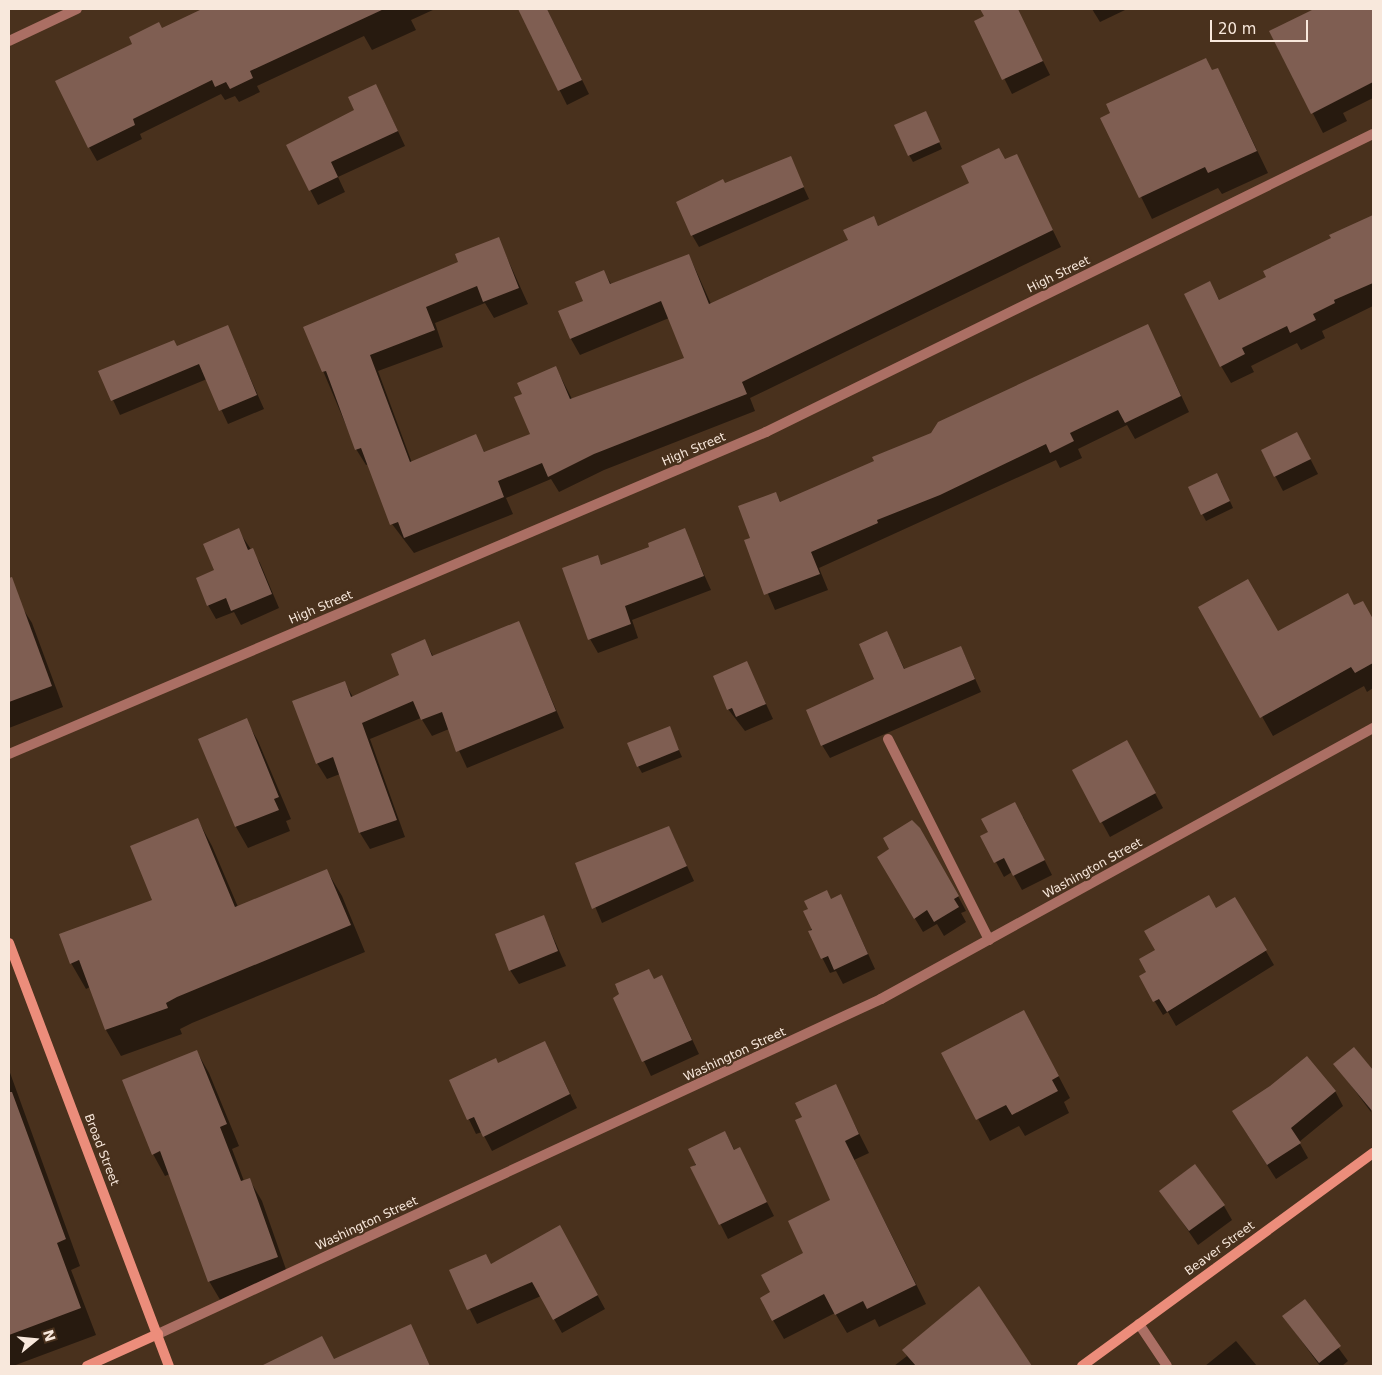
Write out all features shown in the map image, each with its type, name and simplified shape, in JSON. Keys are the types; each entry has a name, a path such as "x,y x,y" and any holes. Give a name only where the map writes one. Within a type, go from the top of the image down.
{"main road":[{"name":"Broad Street","path":"9,943 169,1366"},
{"name":"Beaver Street","path":"1082,1366 1373,1153"},
{"name":"Washington Street","path":"87,1366 158,1334"}],"street":[{"path":"9,41 77,9"},
{"name":"High Street","path":"9,754 766,432 1373,134"},
{"name":"Washington Street","path":"158,1334 881,1000 1373,728"},
{"path":"888,739 989,940"},
{"path":"1139,1324 1167,1366"}],"building":[{"path":"202,9 384,9 250,71 253,78 230,89 226,82 215,87 212,80 133,119 135,125 88,148 55,81 132,44 129,37 159,22 162,28"},
{"path":"518,9 547,9 582,80 558,91"},
{"path":"980,9 1018,9 1043,61 1002,80 974,21 984,16"},
{"path":"1314,9 1373,9 1373,82 1311,114 1269,31"},
{"path":"1206,58 1212,70 1218,68 1257,151 1208,173 1205,167 1139,198 1100,118 1110,113 1106,104"},
{"path":"376,84 398,131 331,162 338,177 309,191 286,145 354,110 348,97"},
{"path":"926,111 940,142 908,156 894,125"},
{"path":"999,148 1005,159 1017,154 1053,230 742,382 747,394 594,454 548,477 542,463 498,481 504,497 404,538 398,522 390,525 361,448 355,450 326,371 322,372 303,327 458,262 455,254 499,237 519,288 483,302 477,286 426,307 435,330 370,355 410,462 476,434 484,452 530,434 514,397 522,394 517,383 556,366 570,399 684,358 661,301 570,339 558,311 583,301 575,282 604,270 610,284 689,254 709,304 848,240 843,230 874,216 878,226 969,183 961,166"},
{"path":"791,156 804,187 691,236 676,202 723,179 725,183"},
{"path":"1373,215 1373,283 1334,300 1335,303 1313,314 1316,320 1290,333 1287,326 1242,348 1245,354 1220,367 1184,294 1210,281 1219,300 1266,277 1263,271 1331,238 1329,235"},
{"path":"1148,324 1181,396 1125,423 1118,410 1070,433 1074,441 1050,453 1046,444 940,495 877,520 878,523 811,552 820,574 764,595 744,540 750,538 738,506 776,492 780,502 874,461 872,457 931,433 938,422"},
{"path":"228,325 257,395 219,411 199,364 111,401 98,371 174,340 177,346"},
{"path":"1297,432 1311,459 1274,477 1261,450"},
{"path":"1217,473 1230,501 1201,515 1188,487"},
{"path":"239,528 248,550 253,548 272,594 231,611 226,598 207,606 196,578 214,570 203,544"},
{"path":"685,528 704,576 625,606 631,624 588,640 562,568 598,555 601,565 649,547 648,543"},
{"path":"12,577 52,686 9,702 9,578"},
{"path":"1248,579 1278,631 1348,593 1354,605 1363,601 1373,619 1373,663 1355,673 1351,667 1260,718 1198,607"},
{"path":"519,621 556,711 456,752 442,712 421,720 413,701 362,723 397,820 359,833 333,757 316,764 292,701 345,681 351,697 399,675 391,654 425,639 432,656"},
{"path":"887,631 904,669 961,646 975,679 821,746 806,710 874,679 859,644"},
{"path":"747,661 766,704 736,717 732,708 727,710 713,676"},
{"path":"247,718 279,797 274,799 279,810 235,827 198,739"},
{"path":"670,726 679,750 637,767 627,743"},
{"path":"1127,740 1156,793 1100,823 1072,770"},
{"path":"1015,802 1045,860 1013,876 1004,858 994,863 980,836 988,832 981,819"},
{"path":"198,818 235,907 327,869 351,925 177,997 166,1003 168,1008 105,1030 79,960 70,964 59,934 152,900 130,846"},
{"path":"912,820 920,828 959,896 954,899 959,907 934,922 927,910 914,919 877,857 889,849 883,838"},
{"path":"669,826 687,866 592,909 575,863"},
{"path":"827,890 831,899 841,894 868,954 834,970 828,956 821,959 808,931 812,930 803,911 808,909 804,901"},
{"path":"1209,895 1216,908 1235,897 1267,950 1167,1012 1159,999 1153,1002 1139,976 1146,972 1139,959 1155,950 1144,931"},
{"path":"544,915 558,951 509,971 495,934"},
{"path":"649,969 654,979 662,975 692,1040 642,1062 613,998 619,994 615,984"},
{"path":"1024,1010 1059,1076 1052,1080 1058,1091 1012,1115 1006,1105 976,1120 941,1053"},
{"path":"545,1041 570,1094 483,1137 474,1117 467,1120 449,1080 496,1058 498,1063"},
{"path":"1354,1047 1373,1070 1373,1112 1333,1064"},
{"path":"197,1050 227,1124 220,1127 241,1181 250,1178 278,1257 208,1282 160,1151 152,1155 122,1080"},
{"path":"1307,1056 1336,1091 1291,1128 1301,1143 1267,1165 1232,1111 1270,1086"},
{"path":"836,1084 859,1134 845,1141 916,1285 867,1309 863,1301 835,1315 824,1294 772,1321 760,1298 770,1292 761,1275 803,1253 788,1221 830,1200 795,1120 802,1117 795,1103"},
{"path":"9,1092 12,1092 66,1239 57,1243 81,1308 9,1335"},
{"path":"725,1131 734,1150 740,1147 767,1202 719,1225 690,1167 696,1165 688,1149"},
{"path":"1195,1164 1225,1205 1189,1231 1159,1191"},
{"path":"560,1225 598,1295 553,1320 532,1282 467,1310 449,1270 486,1254 491,1264"},
{"path":"979,1286 1032,1366 916,1366 902,1350"},
{"path":"1305,1299 1341,1346 1319,1363 1282,1316"},
{"path":"411,1324 430,1366 261,1366 322,1336 334,1359"}]}
